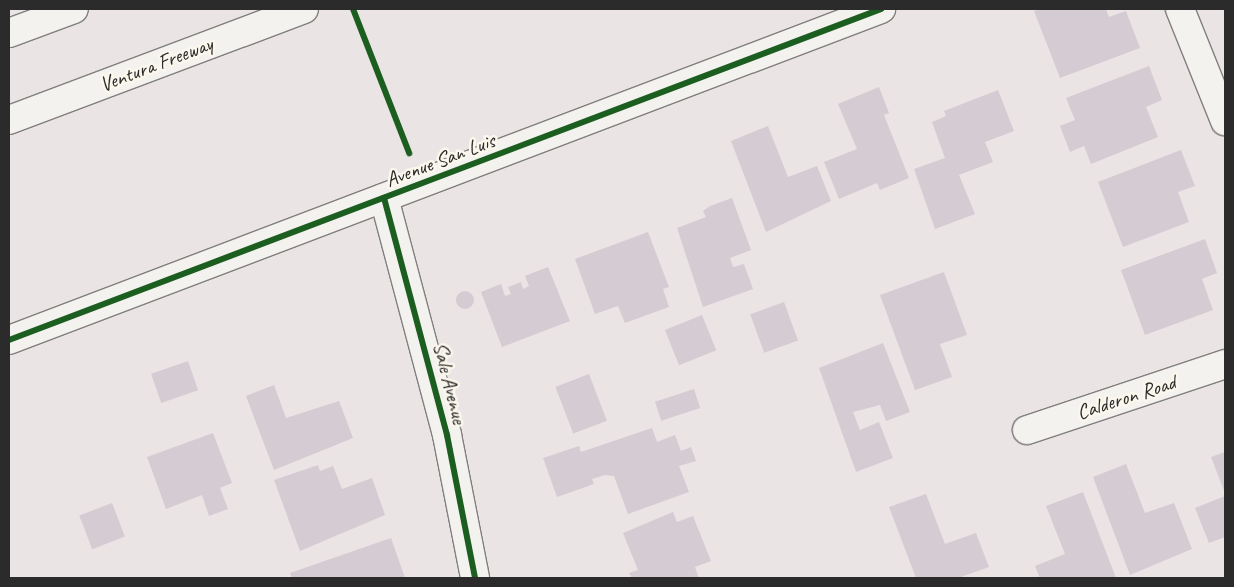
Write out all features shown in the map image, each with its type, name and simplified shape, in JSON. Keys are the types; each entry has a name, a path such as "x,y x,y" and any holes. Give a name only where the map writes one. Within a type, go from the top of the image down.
{"main road":[{"path":"9,33 74,9"},
{"name":"Ventura Freeway","path":"9,120 304,9"},
{"name":"Avenue San Luis","path":"9,340 882,9"},
{"path":"1180,9 1225,121"},
{"name":"Sale Avenue","path":"384,198 447,435 475,578"},
{"name":"Calderon Road","path":"1027,430 1225,364"}],"building":[{"path":"1041,9 1106,9 1109,17 1126,11 1140,48 1060,78 1034,11"},
{"path":"1149,66 1162,100 1146,107 1158,137 1091,164 1084,146 1070,152 1060,126 1075,120 1066,98"},
{"path":"879,87 889,113 884,115 909,178 880,190 877,183 839,199 824,162 857,149 838,104"},
{"path":"998,90 1014,131 985,142 993,162 959,175 975,214 935,229 914,169 945,158 932,122 946,116 944,111"},
{"path":"768,126 788,177 817,166 831,201 766,232 731,141"},
{"path":"1181,150 1195,186 1178,192 1189,222 1123,247 1098,182"},
{"path":"732,198 751,250 730,258 733,267 744,264 753,289 703,307 677,228 706,217 703,211 710,206"},
{"path":"648,232 669,287 663,289 669,307 625,323 618,306 595,314 575,259"},
{"path":"1205,239 1217,273 1202,279 1213,310 1145,335 1121,270"},
{"path":"548,267 570,321 502,347 481,292 501,284 505,296 511,294 508,287 521,282 523,289 529,286 525,276"},
{"path":"944,272 967,335 940,344 952,377 915,390 880,295"},
{"path":"465,291 471,294 474,300 471,306 465,309 459,306 456,300 459,294"},
{"path":"784,302 798,341 764,353 750,314"},
{"path":"702,315 716,350 679,365 665,330"},
{"path":"883,343 910,412 886,421 880,405 853,412 860,430 879,422 893,458 856,472 819,368"},
{"path":"188,361 198,390 161,403 151,374"},
{"path":"589,374 607,421 573,434 555,387"},
{"path":"274,385 286,418 339,401 353,438 274,470 246,396"},
{"path":"694,389 700,408 661,421 655,402"},
{"path":"652,428 657,442 675,435 681,451 691,447 696,461 679,466 689,492 628,514 614,476 605,475 592,479 594,484 557,497 543,458 579,446 581,452"},
{"path":"213,433 232,483 220,488 228,509 209,516 202,495 166,509 147,457"},
{"path":"1225,452 1225,493 1211,457"},
{"path":"1126,464 1145,513 1174,503 1192,549 1130,575 1093,477"},
{"path":"318,465 320,471 333,466 342,489 372,478 385,515 300,551 274,480"},
{"path":"1083,492 1116,578 1040,578 1035,566 1065,554 1046,506"},
{"path":"926,494 945,544 976,533 989,567 958,578 916,578 889,507"},
{"path":"1225,496 1225,537 1209,543 1195,508"},
{"path":"112,503 125,537 92,549 79,516"},
{"path":"673,512 677,522 693,516 711,561 695,567 699,578 632,578 629,573 638,570 623,533"},
{"path":"391,538 405,578 292,578 290,573"}],"cycle path":[{"path":"353,9 409,153"},
{"path":"9,340 881,9"},
{"path":"384,198 447,435 475,578"}]}
